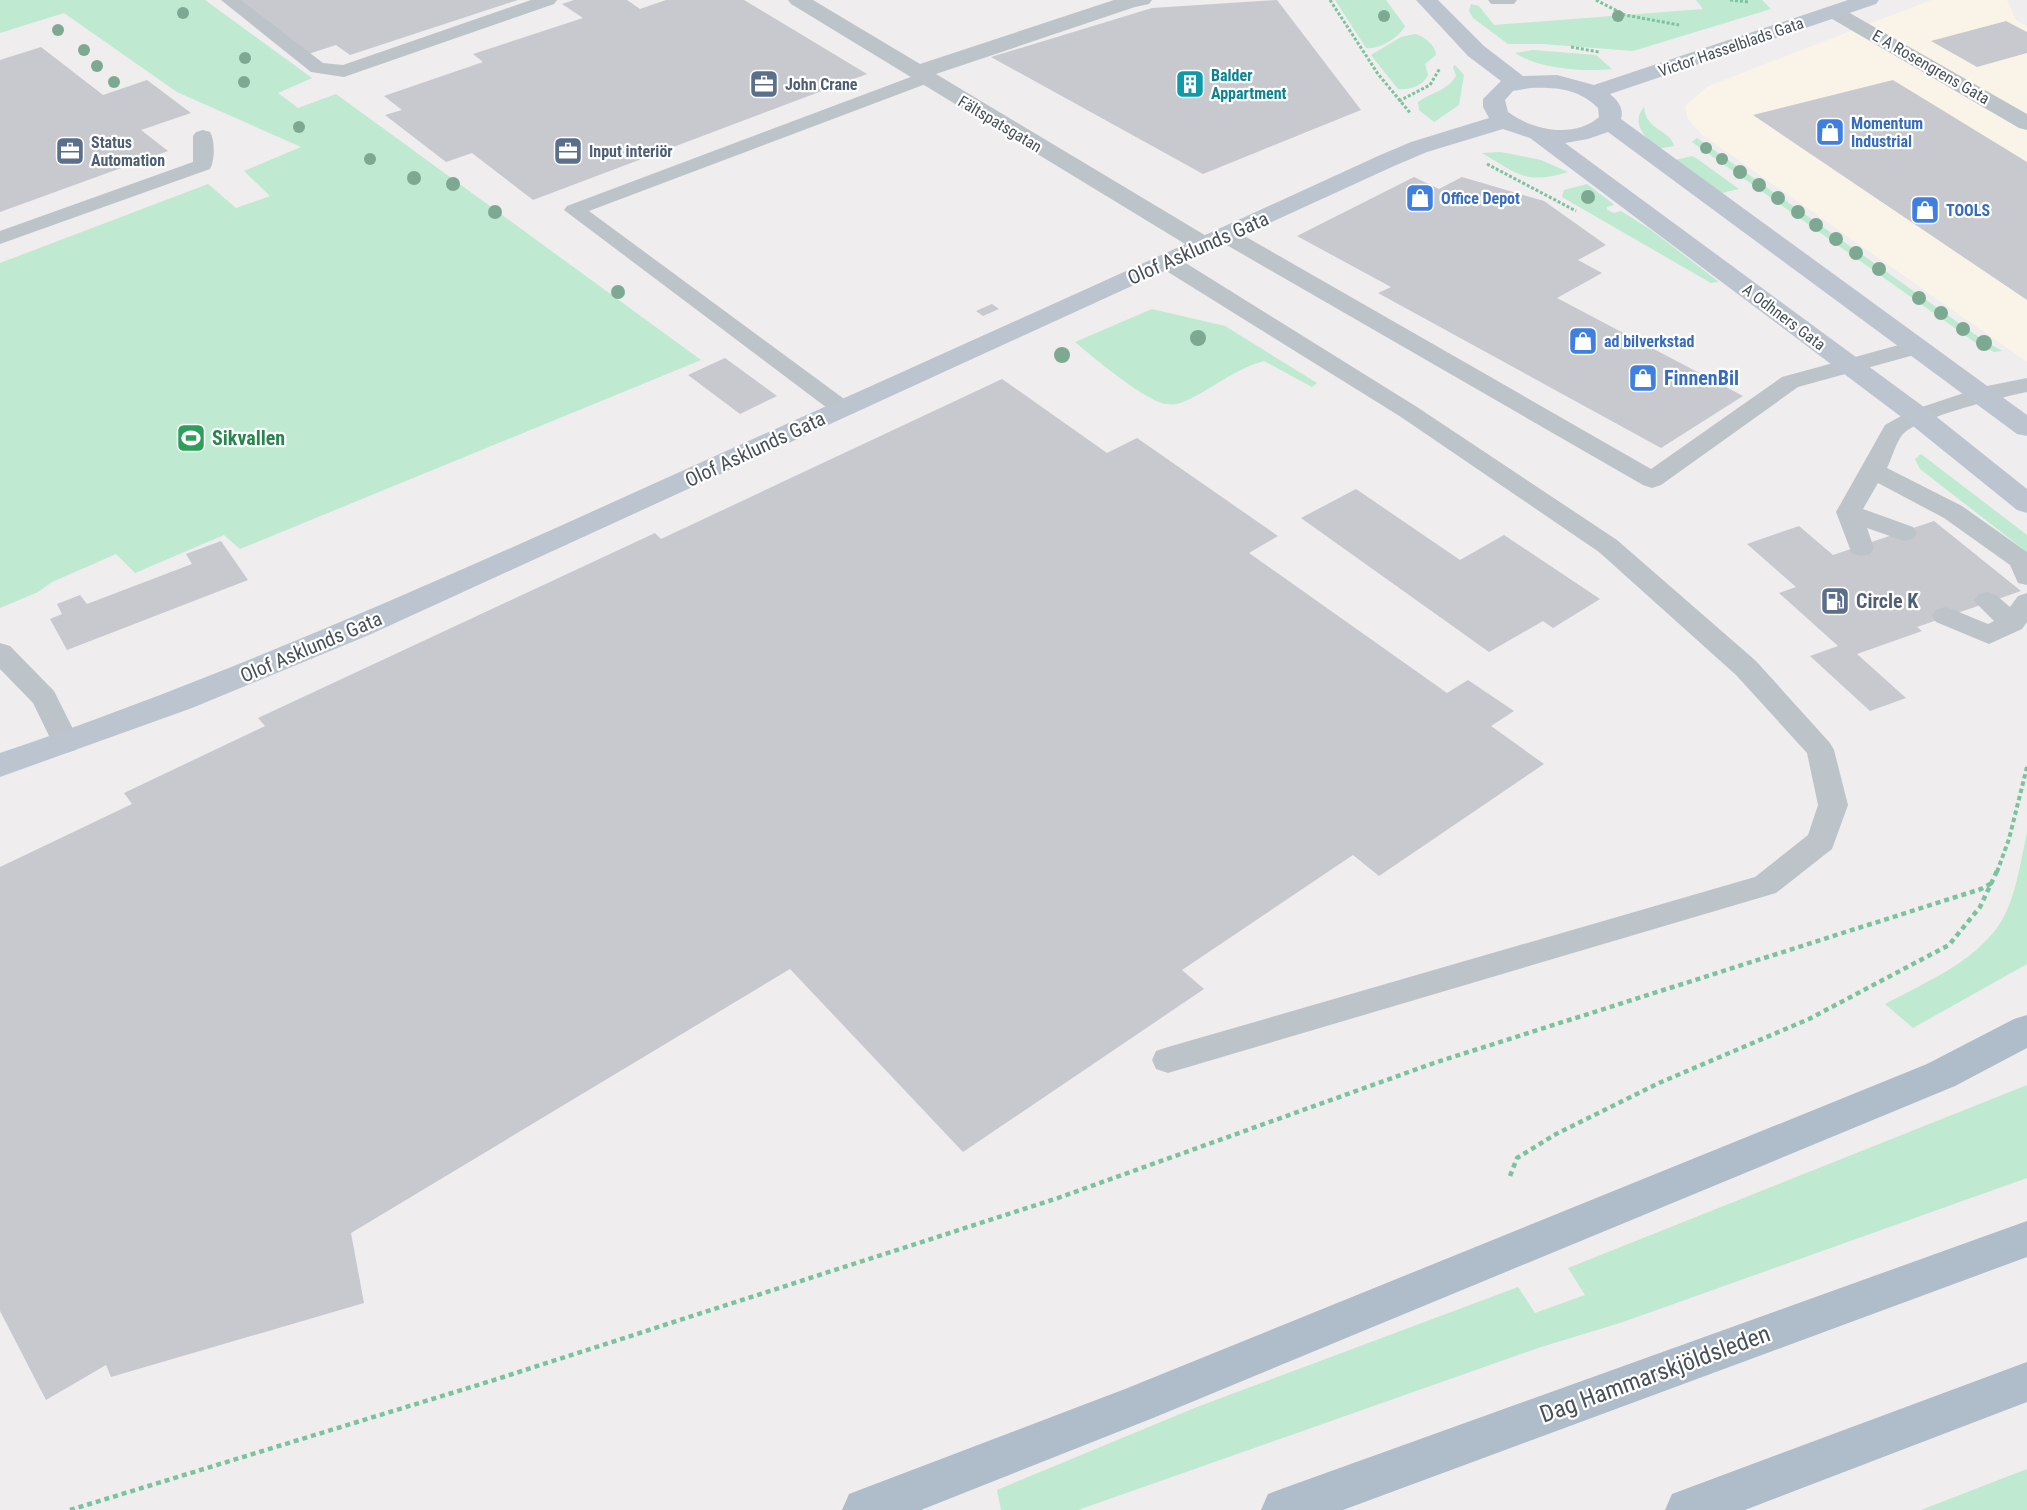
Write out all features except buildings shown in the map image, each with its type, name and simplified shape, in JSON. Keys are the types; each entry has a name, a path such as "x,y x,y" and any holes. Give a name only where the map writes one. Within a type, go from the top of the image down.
{"main road":[{"path":"865,1510 1138,1404 1941,1075 2027,1030"},
{"name":"Dag Hammarskjöldsleden","path":"1284,1510 2027,1239"},
{"path":"1688,1510 2027,1382"}],"street":[{"name":"Fältspatsgatan","path":"798,0 1204,245"},
{"path":"920,75 1132,1 1142,0"},
{"path":"1426,0 1476,51 1518,82"},
{"name":"Victor Hasselblads Gata","path":"1594,92 1869,0"},
{"name":"E A Rosengrens Gata","path":"1834,12 2027,123"},
{"path":"1504,121 1493,106 1494,99 1498,92 1518,82 1557,81 1594,92 1610,106 1609,121 2027,428"},
{"name":"Olof Asklunds Gata","path":"0,765 254,673 548,544 1419,147 1504,121"},
{"name":"A Odhners Gata","path":"1504,121 1538,134 1918,416 2027,504"},
{"name":"A Odhners Gata","path":"1538,134 1574,136 1601,128 1609,121"}],"lane":[{"path":"230,0 318,68 344,70 548,0"},
{"path":"1497,0 1508,0"},
{"path":"843,409 574,210 920,75"},
{"path":"0,238 203,165 203,136"},
{"path":"1226,235 1652,480 1790,382 1917,347"},
{"path":"1168,262 1409,412 1608,546 1746,668 1820,750 1833,805 1821,841 1765,885 1168,1060"},
{"path":"1861,548 1849,512 1881,458 1893,430 1918,416 1981,395 2027,385"},
{"path":"1872,470 1953,512 2022,561 2027,577"},
{"path":"1849,512 1904,533"},
{"path":"1987,601 2020,612"},
{"path":"1945,616 1989,635 2020,612"},
{"path":"0,652 44,698 66,743"}],"path":[{"path":"1596,0 1610,9 1635,18 1685,26"},
{"path":"1510,1176 1517,1158 1556,1134 1659,1083 1809,1019 1948,945 1964,931 1978,913 1992,883 2010,838 2027,767"},
{"path":"70,1510 491,1381 1058,1198 1434,1063 1981,889 1992,883"}],"shaded area":[{"path":"1931,0 2007,0 2016,20 2027,26 2027,362 1701,134 1688,119 1685,106 1708,86"}],"green space":[{"path":"0,0 205,0 312,78 278,93 298,108 336,94 701,360 240,549 224,535 135,573 116,554 0,608 0,263 208,184 236,208 270,196 244,171 301,147 177,92 64,13 0,33"},
{"path":"1335,0 1386,0 1405,26 1388,42 1377,47 1366,48"},
{"path":"1696,0 1762,0 1771,9 1633,51 1542,44 1508,44 1473,18 1469,11 1471,4 1479,6 1494,25 1703,9"},
{"path":"1415,34 1429,42 1436,55 1425,64 1428,75 1423,82 1411,88 1398,89 1371,55 1401,37"},
{"path":"1533,50 1596,55 1612,69 1588,70 1549,66 1536,63 1515,53"},
{"path":"1455,65 1464,75 1459,105 1434,122 1419,110 1418,102 1452,81 1456,76 1453,67"},
{"path":"1644,107 1649,121 1672,141 1674,146 1658,149 1641,130 1639,119"},
{"path":"1697,138 1980,338 2002,351 1994,352 1976,343 1692,142"},
{"path":"1501,152 1541,160 1568,172 1553,176 1531,177 1514,172 1482,153"},
{"path":"1692,156 1739,189 1722,193 1671,161"},
{"path":"1587,184 1614,205 1607,207 1607,210 1614,213 1621,211 1651,230 1719,282 1711,283 1562,197 1564,190"},
{"path":"1152,309 1225,326 1317,383 1312,387 1264,361 1237,372 1188,400 1177,404 1167,404 1146,396 1106,368 1075,342"},
{"path":"1921,454 2027,535 2027,552 1920,469 1915,459"},
{"path":"2027,832 2027,964 1913,1028 1885,1004 1962,961 1976,950 1999,925 2005,916 2017,880"},
{"path":"2027,1085 2027,1178 1623,1322 1538,1348 1078,1510 1001,1510 997,1490 1197,1407 1518,1287 1535,1313 1585,1295 1568,1268"},
{"path":"2027,1469 2027,1510 1921,1510"}],"place":[{"name":"John Crane","path":"764,84"},
{"name":"Balder Appartment","path":"1190,84"},
{"name":"Momentum Industrial","path":"1830,132"},
{"name":"Status Automation","path":"70,151"},
{"name":"Input interiör","path":"568,151"},
{"name":"Office Depot","path":"1420,198"},
{"name":"TOOLS","path":"1925,210"},
{"name":"ad bilverkstad","path":"1583,341"},
{"name":"FinnenBil","path":"1643,378"},
{"name":"Sikvallen","path":"191,438"},
{"name":"Circle K","path":"1835,601"}]}
